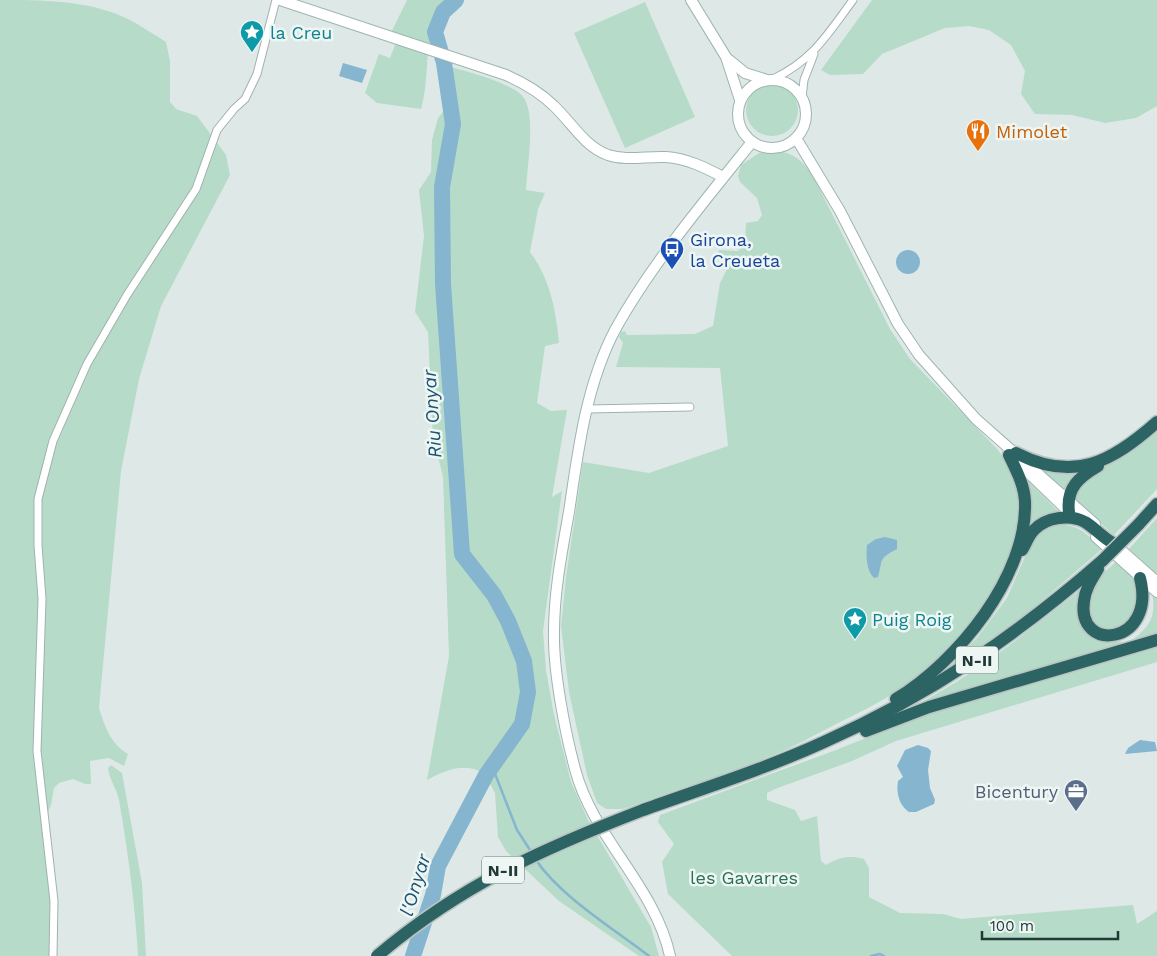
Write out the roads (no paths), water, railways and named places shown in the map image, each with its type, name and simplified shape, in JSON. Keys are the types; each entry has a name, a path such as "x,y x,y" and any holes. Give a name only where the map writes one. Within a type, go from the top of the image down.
{"highway":[{"path":"1113,544 1101,537 1071,510 1070,490 1076,482 1121,451 1157,422"},
{"path":"1013,454 1042,465 1068,468 1092,463 1121,451"},
{"path":"836,737 855,721 912,688 948,659 993,602 1010,567 1021,536 1025,509 1013,454"},
{"name":"N-II","path":"377,956 440,908 497,873 556,844 643,810 759,770 836,737 915,697 977,660 1053,604 1103,560 1157,504"},
{"path":"1010,567 1038,526 1056,519 1071,510"},
{"path":"1103,560 1088,587 1083,604 1088,622 1103,634 1116,636 1127,634 1136,629 1143,620 1147,605 1147,594 1140,578"},
{"path":"813,747 843,740 929,707 1157,640"}],"main road":[{"path":"280,0 529,86 554,106 581,137 609,155 628,158 667,157 700,165 723,177"},
{"path":"691,0 726,58 740,100 739,123 744,133 752,142 772,148 788,144 796,138 803,129 806,119 806,108 802,97 789,84 745,73 726,58"},
{"path":"740,100 751,87 770,80"},
{"path":"796,138 840,211 907,339 934,374 976,419 1140,578 1157,592"},
{"path":"669,952 656,915 593,812 575,769 556,662 554,633 560,568 581,438 604,354 615,330 664,256 723,177 752,142"},
{"path":"1071,510 1157,582"}],"street":[{"path":"53,956 54,901 37,751 42,599 38,545 38,499 53,441 87,364 127,295 196,189 218,130 234,109 245,99 257,74 276,0"},
{"path":"770,80 793,70 815,52 853,0"},
{"path":"802,97 804,80 815,52"},
{"path":"588,409 690,407"}],"water":[{"path":"343,63 367,70 362,83 339,76"},
{"path":"908,250 916,254 920,262 916,270 908,274 900,270 896,262 900,254"},
{"path":"885,537 897,540 897,549 882,560 878,577 874,578 868,567 867,545 876,539"},
{"path":"1140,740 1155,742 1157,751 1125,754 1128,748"},
{"path":"918,745 931,751 928,770 930,788 935,800 934,804 916,812 909,812 899,798 897,790 898,781 903,777 897,766 905,750"}],"waterway":[{"name":"Riu Onyar","path":"413,956 433,895 438,866 486,775 522,724 528,692 524,661 508,621 494,595 462,554 443,284 442,187 453,124 444,63 435,32 443,12 456,0"},
{"path":"492,766 517,830 532,853"},
{"path":"536,860 546,873 573,899 649,956"},
{"path":"871,956 880,954 884,956"}],"place":[{"name":"la Creu","path":"252,53"},
{"name":"Mimolet","path":"978,152"},
{"name":"Girona, la Creueta","path":"672,270"},
{"name":"Puig Roig","path":"855,640"},
{"name":"Bicentury","path":"1076,812"}],"park label":[{"name":"les Gavarres","path":"744,877"}],"water label":[{"name":"l'Onyar","path":"415,885"}]}
